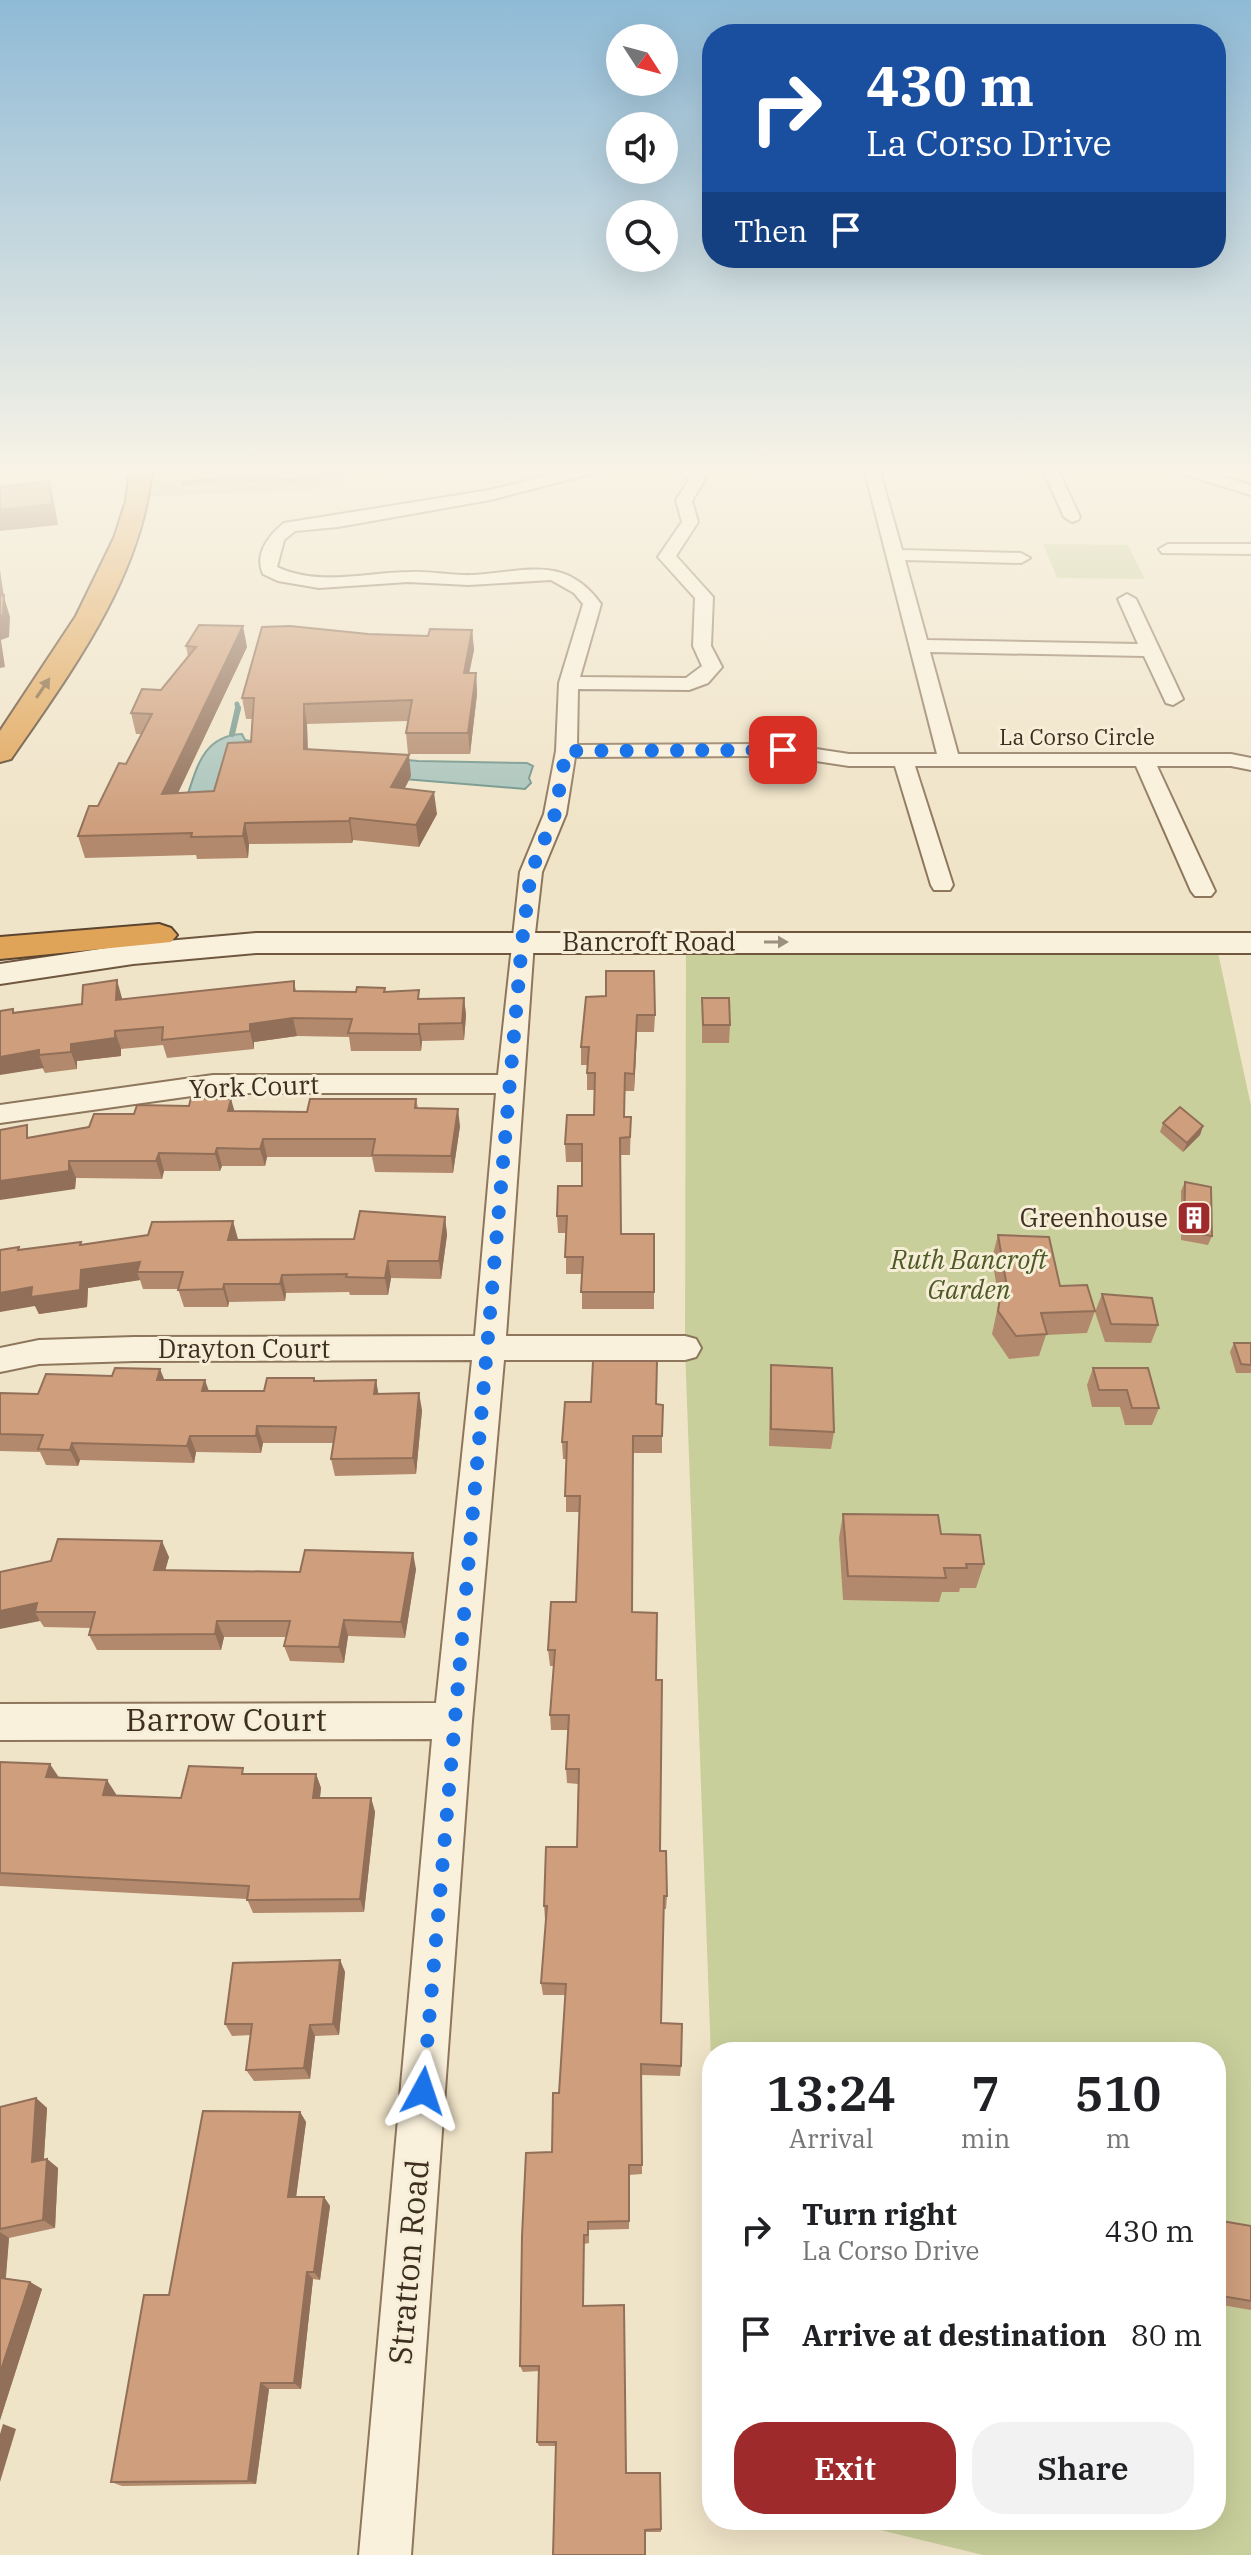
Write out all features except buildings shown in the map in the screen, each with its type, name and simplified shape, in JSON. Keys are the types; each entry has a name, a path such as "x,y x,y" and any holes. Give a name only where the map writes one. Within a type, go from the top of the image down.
{"highway":[{"path":"0,753 73,644 104,587"},
{"path":"0,948 159,935"}],"main road":[{"name":"Bancroft Road","path":"0,974 133,954 256,943 809,919 1167,925 1251,923"},
{"name":"Bancroft Road","path":"0,957 159,935 524,931 1251,943"}],"street":[{"name":"Stratton Road","path":"385,2555 453,1721 489,1349 524,931 531,872 555,814 566,751 569,683 592,604 579,587"},
{"path":"569,683 679,686 701,679 712,667 702,646 704,597 695,587"},
{"path":"903,587 949,760"},
{"path":"1127,599 1173,699"},
{"path":"920,646 1150,650"},
{"name":"La Corso Circle","path":"566,751 783,750 849,760 1231,760 1251,764"},
{"path":"903,760 942,885"},
{"path":"1144,761 1203,891"},
{"name":"York Court","path":"0,1114 213,1084 509,1084"},
{"name":"Drayton Court","path":"0,1360 39,1352 134,1349 685,1348"},
{"name":"Barrow Court","path":"0,1722 453,1721"}],"green space":[{"name":"Ruth Bancroft Garden","path":"686,942 1216,943 1251,1106 1251,2555 983,2555 880,2530 1226,2530 1226,2042 710,2042 685,1348"}],"water":[{"path":"242,734 245,740 302,750 418,761 527,763 533,766 529,778 531,783 525,789 404,779 219,794 183,808 196,770 208,749 228,736"}],"waterway":[{"path":"237,704 238,709"},
{"path":"232,734 238,709"}],"place":[{"name":"Greenhouse","path":"1194,1218"}],"route":[{"path":"423,2091 453,1721 489,1349 509,1084 531,872 555,814 566,751 783,750"}]}
